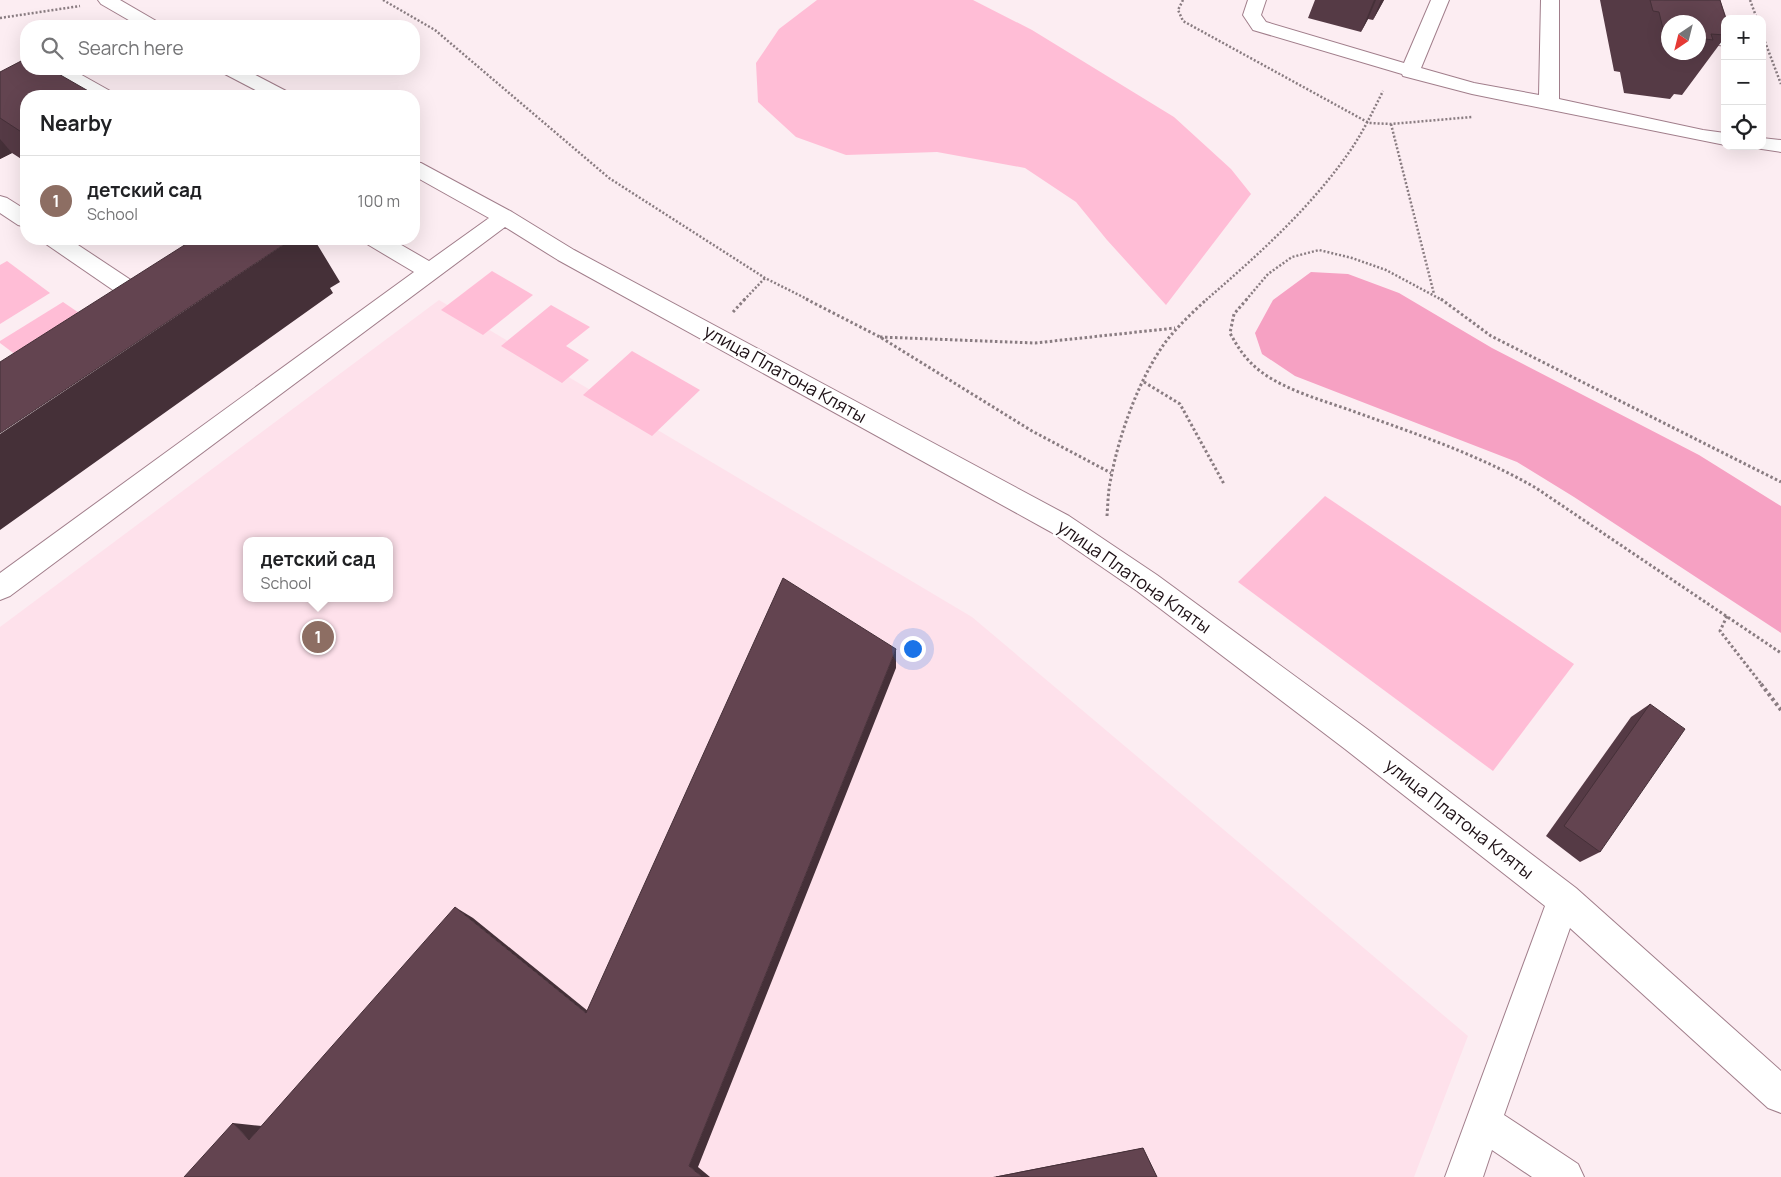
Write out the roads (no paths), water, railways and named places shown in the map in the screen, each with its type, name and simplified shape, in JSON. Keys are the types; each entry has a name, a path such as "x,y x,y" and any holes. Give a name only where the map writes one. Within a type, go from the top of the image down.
{"street":[{"path":"1257,0 1252,15 1260,26 1282,34 1387,63 1410,72 1472,88 1721,138"},
{"path":"1410,72 1440,0"},
{"path":"1549,103 1550,0"},
{"path":"1710,0 1721,30"},
{"path":"109,1 141,20"},
{"path":"125,20 133,16"},
{"path":"68,75 95,90"},
{"path":"241,75 270,90"},
{"path":"1766,144 1781,146"},
{"name":"улица Платона Кляты","path":"420,171 504,217 566,255 1060,524 1147,583 1356,739 1564,900 1781,1095"},
{"path":"0,203 20,216"},
{"path":"0,588 504,217"},
{"path":"63,245 157,308"},
{"path":"385,245 430,272"},
{"path":"1464,1177 1564,900"},
{"path":"1484,1123 1565,1177"}],"place":[{"name":"детский сад","path":"318,637"}]}
